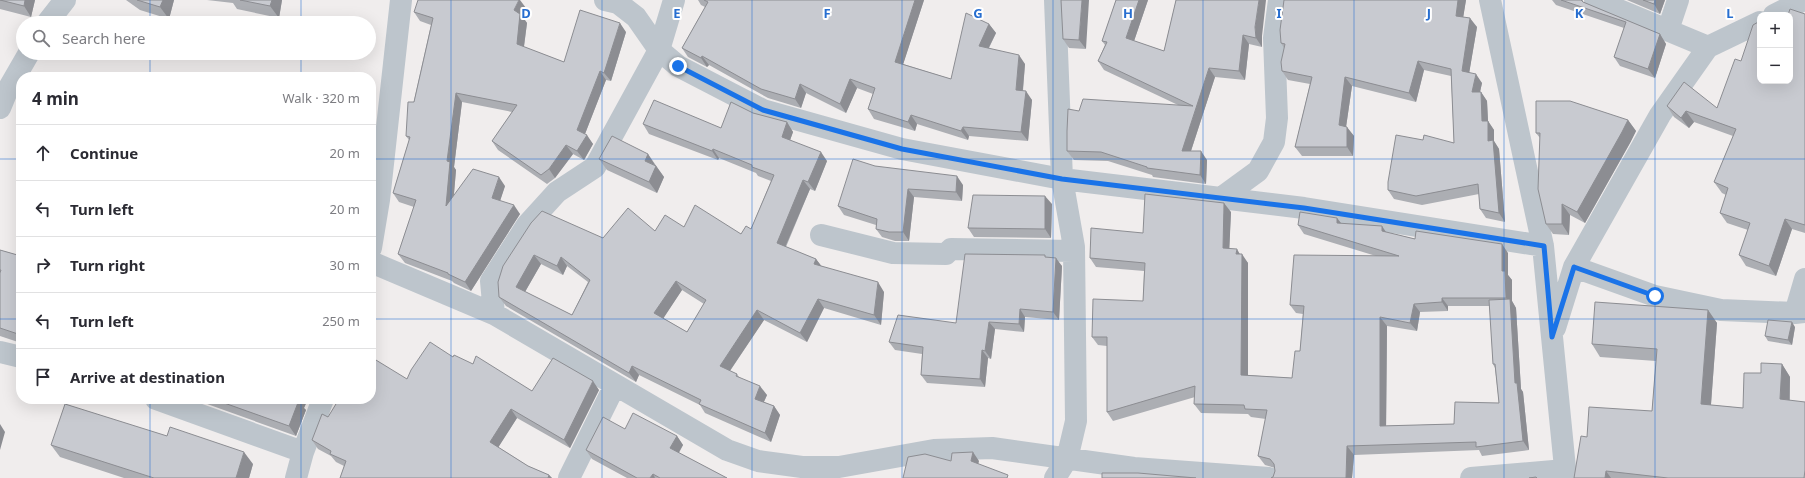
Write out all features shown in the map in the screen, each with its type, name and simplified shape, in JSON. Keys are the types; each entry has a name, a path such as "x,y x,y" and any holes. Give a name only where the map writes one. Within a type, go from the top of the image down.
{"street":[{"path":"52,16 65,0"},
{"path":"376,190 401,0"},
{"path":"605,0 618,3 636,17 659,50 678,66 763,110 902,149 1062,179 1304,208 1544,246"},
{"path":"494,314 491,281 527,225 557,192 595,167 659,50 674,0"},
{"path":"1055,0 1062,179 1074,248 1076,421 1067,458 1055,478"},
{"path":"1221,198 1258,171 1274,142 1277,118 1274,38 1279,0"},
{"path":"1471,478 1565,474 1544,246 1490,0"},
{"path":"1595,0 1708,48"},
{"path":"1668,30 1678,0"},
{"path":"1780,12 1804,0"},
{"path":"1552,337 1574,267 1660,115 1708,48 1757,24"},
{"path":"21,72 26,60"},
{"path":"9,98 16,82"},
{"path":"821,235 893,253 946,254 951,249 1073,251 1074,248"},
{"path":"376,264 494,314 727,450 758,461 802,467 839,467 934,450 992,448 1134,468 1269,478"},
{"path":"1574,267 1655,296 1714,308 1800,312 1805,279"},
{"path":"0,352 16,356"},
{"path":"569,478 615,385"},
{"path":"170,404 303,452"},
{"path":"296,478 303,452 322,404"}],"building":[{"path":"0,0 25,0 24,6"},
{"path":"137,0 163,0 160,7"},
{"path":"240,0 272,0 270,6"},
{"path":"418,0 519,0 514,10 520,14 517,44 564,62 580,10 620,23 604,73 600,71 577,130 587,135 577,151 566,145 549,169 541,175 492,141 517,105 456,93 447,161 450,162 446,206 473,169 499,177 492,198 514,205 465,282 448,273 398,254 416,200 393,193 410,137 406,136 408,102 414,102 433,18 414,12"},
{"path":"704,0 915,0 895,62 951,79 966,13 989,24 979,46 1019,55 1016,90 1026,91 1021,132 963,127 961,131 911,115 908,122 868,109 875,88 850,79 840,104 800,84 795,99 761,89 702,56 701,58 682,48 708,2"},
{"path":"1061,0 1082,0 1079,40 1063,39"},
{"path":"1116,0 1139,0 1126,38 1164,51 1176,0 1259,0 1255,27 1256,38 1243,35 1239,71 1209,68 1182,151 1201,151 1200,175 1147,168 1101,152 1067,151 1068,109 1079,111 1083,99 1193,106 1098,61 1107,42 1102,41"},
{"path":"1284,0 1458,0 1456,16 1470,18 1462,71 1476,74 1472,92 1481,92 1482,121 1488,121 1488,141 1493,140 1499,213 1480,209 1478,184 1416,196 1388,190 1396,135 1423,140 1424,135 1454,143 1451,69 1418,61 1409,93 1345,77 1339,125 1347,127 1347,147 1295,147 1312,77 1282,71 1281,62 1285,44 1281,43 1280,30"},
{"path":"1561,0 1581,0 1660,34 1648,69 1614,57 1626,22"},
{"path":"1643,0 1655,0 1654,4"},
{"path":"1790,9 1805,14 1805,225 1785,219 1769,266 1739,255 1750,223 1720,213 1728,188 1714,182 1736,129 1686,111 1681,118 1667,106 1684,82 1717,108 1735,59 1741,61 1753,25 1757,23 1757,84 1793,84 1793,12 1789,12"},
{"path":"654,100 721,128 731,102 753,113 787,122 782,137 821,152 808,182 803,180 777,243 816,259 814,264 878,282 874,315 818,299 800,333 757,310 720,366 737,374 736,376 760,386 755,399 774,406 765,433 699,404 701,400 632,366 629,373 499,297 498,282 503,266 531,223 542,211 603,238 628,208 655,231 665,215 684,227 695,205 741,234 746,226 751,229 774,175 752,167 752,165 713,149 712,151 643,124","holes":["534,255 557,266 561,257 590,280 572,315 516,287","676,281 706,300 687,332 654,313"]},
{"path":"1536,101 1570,101 1628,120 1577,212 1562,204 1562,224 1546,224 1538,189 1540,133 1536,133"},
{"path":"612,136 648,154 645,161 656,166 649,182 599,159"},
{"path":"853,159 875,166 957,176 956,192 908,189 903,232 889,232 876,229 877,219 838,206"},
{"path":"1145,194 1224,203 1223,248 1237,249 1236,254 1242,254 1241,375 1292,378 1295,351 1300,351 1304,306 1290,305 1294,255 1399,256 1298,225 1300,212 1337,218 1337,223 1382,226 1382,231 1415,239 1416,231 1502,244 1502,271 1505,271 1506,298 1442,298 1442,302 1414,304 1410,323 1380,317 1380,426 1454,424 1455,402 1499,403 1495,364 1493,364 1489,300 1510,299 1515,383 1517,383 1523,441 1476,447 1476,442 1347,446 1346,478 1271,478 1273,477 1275,471 1274,464 1270,459 1258,456 1267,410 1245,409 1244,405 1194,404 1195,386 1107,412 1107,337 1092,337 1093,299 1143,301 1145,263 1090,258 1091,228 1143,233"},
{"path":"973,195 1045,196 1045,229 968,228"},
{"path":"0,250 16,255 16,333 0,328"},
{"path":"965,254 1045,255 1045,257 1056,258 1053,312 1020,309 1019,324 989,322 985,351 982,350 980,379 921,375 923,347 889,342 898,315 956,323"},
{"path":"1595,302 1708,310 1701,404 1743,408 1744,373 1761,373 1761,363 1782,364 1780,399 1805,402 1804,478 1668,478 1606,471 1605,478 1574,478 1581,436 1587,437 1589,407 1652,411 1657,349 1592,344"},
{"path":"1768,320 1792,322 1788,340 1765,336"},
{"path":"430,342 453,357 454,355 473,364 476,356 532,391 553,358 593,381 564,440 511,409 490,442 528,466 549,475 548,478 340,478 346,461 330,454 331,451 312,440 322,414 328,417 336,404 376,404 376,360 407,379 411,370"},
{"path":"65,404 167,436 170,427 244,452 236,478 154,478 51,445"},
{"path":"227,404 297,404 289,426"},
{"path":"633,413 677,436 670,448 727,478 660,478 653,474 650,478 637,478 586,450 603,417 625,429"},
{"path":"973,452 971,461 1008,475 1007,478 903,478 908,457 925,454 951,461 952,453"},
{"path":"1102,473 1138,473 1196,478 1102,478"}],"route":[{"path":"678,66 763,110 902,149 1062,179 1304,208 1544,246 1552,337 1574,267 1655,296"}]}
